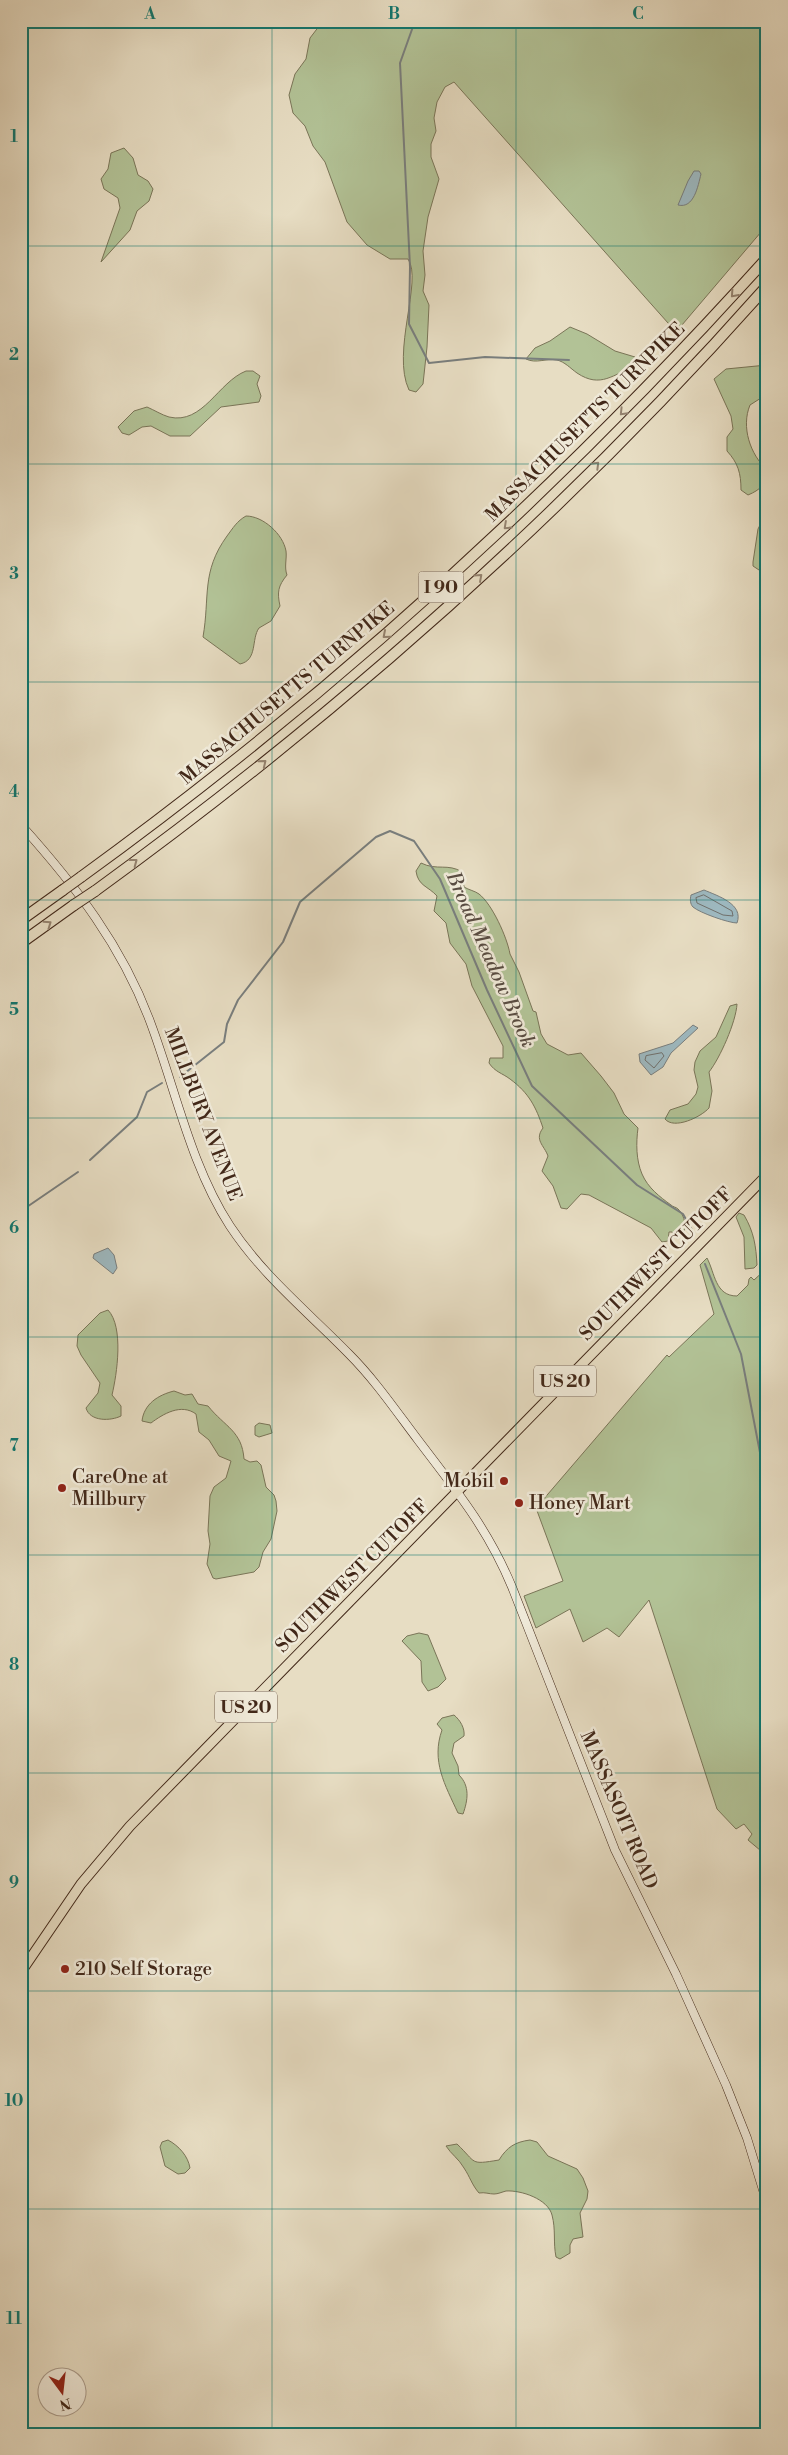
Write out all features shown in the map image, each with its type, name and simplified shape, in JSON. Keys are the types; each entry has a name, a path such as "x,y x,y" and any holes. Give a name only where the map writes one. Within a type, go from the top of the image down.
{"highway":[{"name":"MASSACHUSETTS TURNPIKE","path":"21,920 178,806 281,724 432,595 610,425 767,258"},
{"name":"MASSACHUSETTS TURNPIKE","path":"21,943 95,891 268,759 356,687 475,581 610,451 680,380 767,286"}],"main road":[{"name":"MILLBURY AVENUE","path":"21,825 90,907 132,978 151,1024 210,1188 229,1224 270,1277 360,1366 420,1442"},
{"name":"SOUTHWEST CUTOFF","path":"21,1972 81,1884 130,1826 767,1175"},
{"name":"MASSASOIT ROAD","path":"420,1442 477,1518 502,1564 615,1850 676,1974 726,2085 747,2138 767,2203"}],"green space":[{"path":"323,21 767,21 767,225 676,332 454,82 445,87 437,102 434,118 436,131 431,144 431,157 439,179 428,217 423,251 425,275 423,291 429,305 427,347 423,384 416,392 409,390 404,374 403,356 412,283 412,269 408,259 390,259 367,245 347,222 325,162 313,146 305,126 293,113 289,95 295,74 306,59 310,38"},
{"path":"124,148 133,158 138,175 148,181 153,189 149,201 137,211 130,230 101,262 120,208 118,198 104,189 101,179 108,169 111,153"},
{"path":"570,327 587,334 615,351 635,357 636,366 607,378 593,380 585,378 557,360 534,361 526,359 535,348 550,341"},
{"path":"767,365 767,401 761,398 750,405 746,422 752,448 761,464 767,470 767,475 762,486 748,495 741,490 738,469 727,451 727,437 733,429 731,416 714,379 726,369"},
{"path":"246,371 253,371 260,376 257,384 261,396 259,402 221,407 190,436 170,436 151,426 142,427 129,435 122,433 118,427 134,411 147,407 169,417 181,418 191,415 201,409 236,376"},
{"path":"767,511 766,549 763,563 759,570 753,566 753,562 758,529"},
{"path":"246,516 259,519 277,532 286,551 287,575 279,589 280,606 271,621 259,628 252,654 246,662 240,664 203,637 208,585 213,561 227,536 238,522"},
{"path":"421,863 432,867 457,869 462,872 464,887 479,894 489,905 502,930 533,1011 536,1012 541,1034 547,1044 568,1055 581,1053 614,1093 624,1114 638,1128 638,1157 640,1169 645,1179 655,1192 678,1209 683,1216 685,1225 680,1236 676,1238 672,1232 669,1232 668,1241 662,1242 651,1228 589,1195 581,1194 567,1209 561,1208 553,1186 542,1171 548,1156 539,1136 543,1128 538,1113 522,1090 489,1063 490,1058 503,1058 503,1046 472,986 466,964 450,943 446,923 434,911 437,896 421,883 417,876 416,871"},
{"path":"737,1004 727,1040 709,1072 712,1091 709,1108 687,1121 681,1123 669,1122 665,1119 670,1110 688,1104 696,1094 698,1087 694,1070 700,1051 716,1037 730,1006"},
{"path":"739,1213 744,1215 754,1239 757,1265 754,1268 745,1269 744,1237 736,1217"},
{"path":"707,1258 720,1288 730,1295 737,1296 748,1285 751,1277 754,1280 767,1268 767,1856 748,1840 752,1834 744,1824 736,1829 717,1809 649,1600 619,1637 607,1628 583,1642 570,1609 536,1628 524,1596 563,1581 536,1508 667,1355 669,1357 714,1314 700,1265"},
{"path":"108,1310 113,1318 118,1339 116,1375 112,1395 121,1406 121,1416 112,1419 101,1419 92,1416 86,1408 98,1393 100,1383 77,1346 78,1335 100,1313"},
{"path":"174,1391 185,1395 192,1394 198,1404 208,1406 236,1435 243,1450 244,1459 250,1462 257,1461 261,1465 266,1487 274,1495 277,1511 271,1539 263,1552 259,1567 254,1572 216,1579 213,1578 207,1564 210,1544 208,1531 210,1496 214,1487 226,1478 231,1461 219,1456 209,1440 199,1432 196,1414 190,1411 172,1411 151,1423 142,1421 143,1415 153,1401"},
{"path":"259,1423 270,1425 272,1433 259,1437 255,1435 255,1426"},
{"path":"419,1633 428,1635 446,1679 438,1687 428,1691 422,1682 421,1661 402,1641 407,1636"},
{"path":"454,1715 462,1724 464,1730 464,1736 454,1743 452,1753 467,1793 463,1814 458,1813 444,1783 438,1752 442,1730 437,1724 442,1718"},
{"path":"168,2140 176,2145 185,2155 190,2168 185,2173 178,2174 165,2166 160,2147 162,2142"},
{"path":"530,2140 537,2142 548,2156 577,2169 588,2191 587,2199 580,2213 583,2237 573,2239 570,2245 570,2253 560,2259 556,2257 552,2215 545,2204 540,2200 519,2192 479,2193 462,2165 446,2146 457,2144 471,2159 483,2162 499,2160 512,2146"}],"water":[{"path":"694,171 699,171 701,174 694,196 688,204 678,205 688,181"},
{"path":"704,890 722,898 733,906 737,911 737,923 715,917 693,907 690,901 691,895"},
{"path":"693,1025 698,1028 671,1053 663,1067 651,1075 640,1062 639,1054 673,1043"},
{"path":"108,1248 114,1255 117,1268 113,1274 93,1258 94,1254"}],"waterway":[{"path":"415,21 400,63 410,267 409,324 429,363 485,357 569,360"},
{"name":"Broad Meadow Brook","path":"180,1077 224,1042 227,1024 238,1000 283,942 300,902 376,837 390,831 414,841 440,879 487,990 532,1086 637,1185 683,1214 692,1230"},
{"name":"Broad Meadow Brook","path":"90,1160 137,1117 147,1092 162,1083"},
{"name":"Broad Meadow Brook","path":"21,1211 78,1172"},
{"name":"Broad Meadow Brook","path":"705,1264 741,1354 762,1463 767,1472"}],"place":[{"name":"Mobil","path":"504,1481"},
{"name":"CareOne at Millbury","path":"62,1488"},
{"name":"Honey Mart","path":"519,1503"},
{"name":"210 Self Storage","path":"65,1969"}]}
